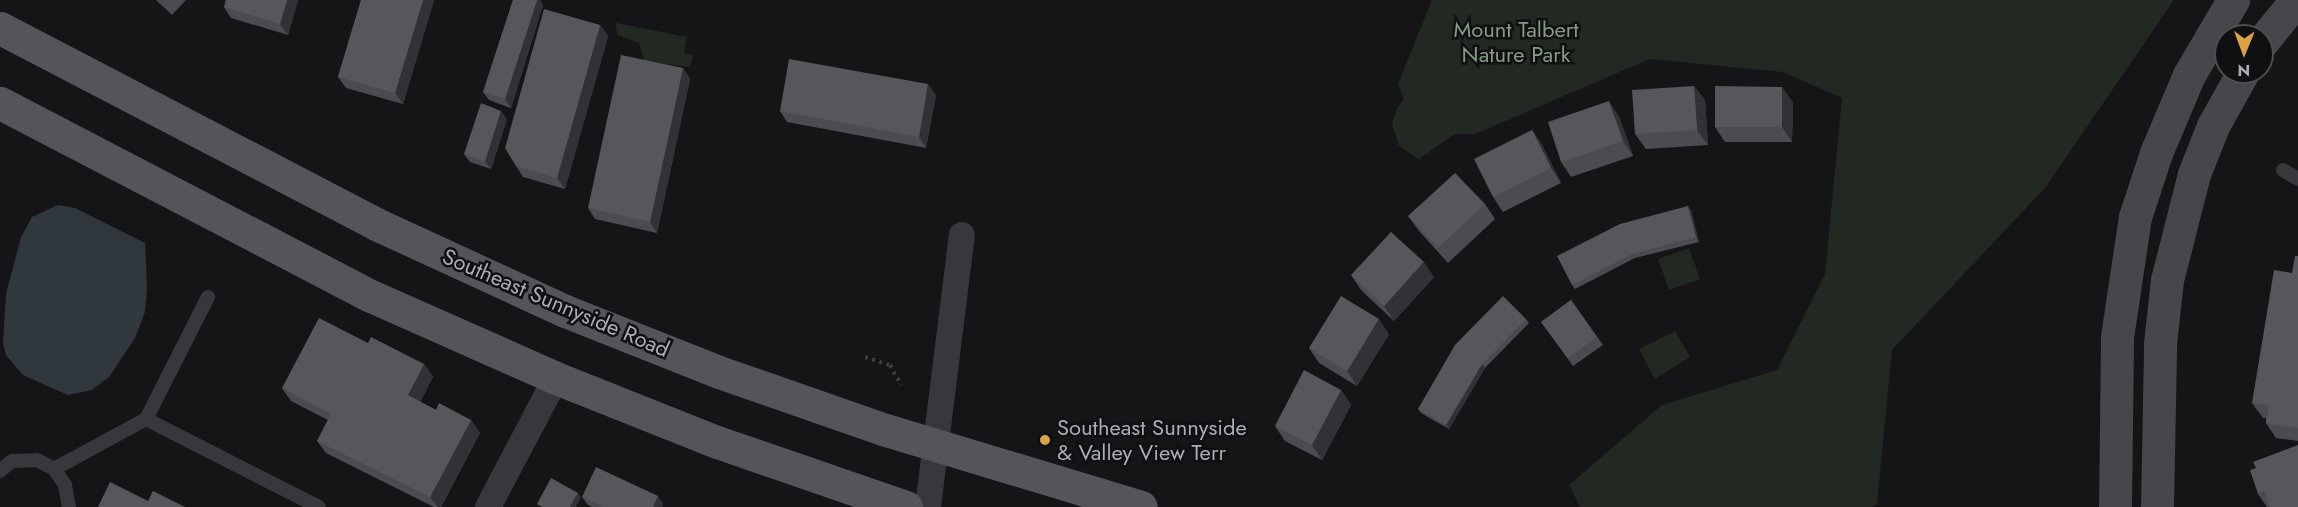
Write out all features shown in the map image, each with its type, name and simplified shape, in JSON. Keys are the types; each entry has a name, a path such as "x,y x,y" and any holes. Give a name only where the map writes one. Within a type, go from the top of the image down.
{"main road":[{"path":"2115,507 2117,337 2135,217 2152,164 2189,75 2233,0"},
{"path":"2274,27 2296,0"},
{"name":"Southeast Sunnyside Road","path":"0,28 376,224 564,310 719,372 936,446 1141,507"},
{"path":"2157,507 2160,344 2166,280 2194,174 2213,126 2236,84"},
{"path":"0,103 371,296 556,378 730,447 906,507"}],"street":[{"path":"928,507 962,235"},
{"path":"488,507 556,378"}],"lane":[{"path":"2283,170 2298,179"},
{"path":"54,469 146,419 208,297"},
{"path":"146,419 319,507"},
{"path":"0,471 12,461 37,460 54,469 65,485 69,507"}],"path":[{"path":"865,357 891,365 901,385"}],"green space":[{"name":"Mount Talbert Nature Park","path":"1432,0 2174,0 2045,188 1892,350 1877,504 1872,507 1580,507 1569,485 1662,405 1777,370 1825,274 1842,98 1783,72 1650,59 1475,134 1455,134 1419,159 1399,146 1392,124 1397,108 1404,99 1398,84"},
{"path":"616,23 687,37 684,53 693,55 690,67 644,61 639,43 617,35"},
{"path":"1689,248 1700,279 1669,290 1658,259"},
{"path":"1675,331 1690,357 1655,379 1639,349"}],"shaded area":[{"path":"58,205 75,208 145,243 147,288 145,312 135,338 109,377 92,390 68,395 23,375 6,355 3,343 6,294 21,237 32,217"}],"building":[{"path":"226,0 287,0 280,24 224,7"},
{"path":"361,0 423,0 395,93 338,77"},
{"path":"513,0 537,0 505,99 483,92"},
{"path":"544,9 600,25 557,178 516,166 505,148"},
{"path":"621,55 683,68 650,222 588,208"},
{"path":"789,59 928,84 919,137 780,111"},
{"path":"1694,86 1697,130 1635,134 1632,90"},
{"path":"1715,86 1782,87 1782,127 1715,127"},
{"path":"1609,101 1623,141 1561,162 1548,122"},
{"path":"481,103 501,111 485,161 464,154"},
{"path":"1532,130 1551,168 1493,197 1474,159"},
{"path":"1455,173 1485,204 1438,248 1408,216"},
{"path":"1688,206 1696,237 1632,254 1572,285 1557,256 1620,224"},
{"path":"1391,232 1424,262 1384,306 1351,275"},
{"path":"2295,256 2298,256 2298,428 2266,423 2269,405 2252,403 2274,270 2292,273"},
{"path":"1341,296 1379,319 1347,371 1309,348"},
{"path":"1503,296 1526,319 1482,364 1446,425 1418,409 1455,345"},
{"path":"1571,300 1597,337 1568,358 1541,322"},
{"path":"319,318 368,343 371,337 424,364 408,395 436,410 439,403 471,420 430,497 317,441 331,414 282,388"},
{"path":"1304,370 1341,390 1312,445 1275,426"},
{"path":"2298,445 2298,507 2270,507 2264,491 2258,494 2250,470 2256,468 2253,462"},
{"path":"596,467 658,496 653,507 604,507 582,497"},
{"path":"551,478 578,493 570,507 542,507 537,504"},
{"path":"110,482 148,501 153,491 185,507 98,507"}],"place":[{"name":"Southeast Sunnyside & Valley View Terr","path":"1045,440"}]}
